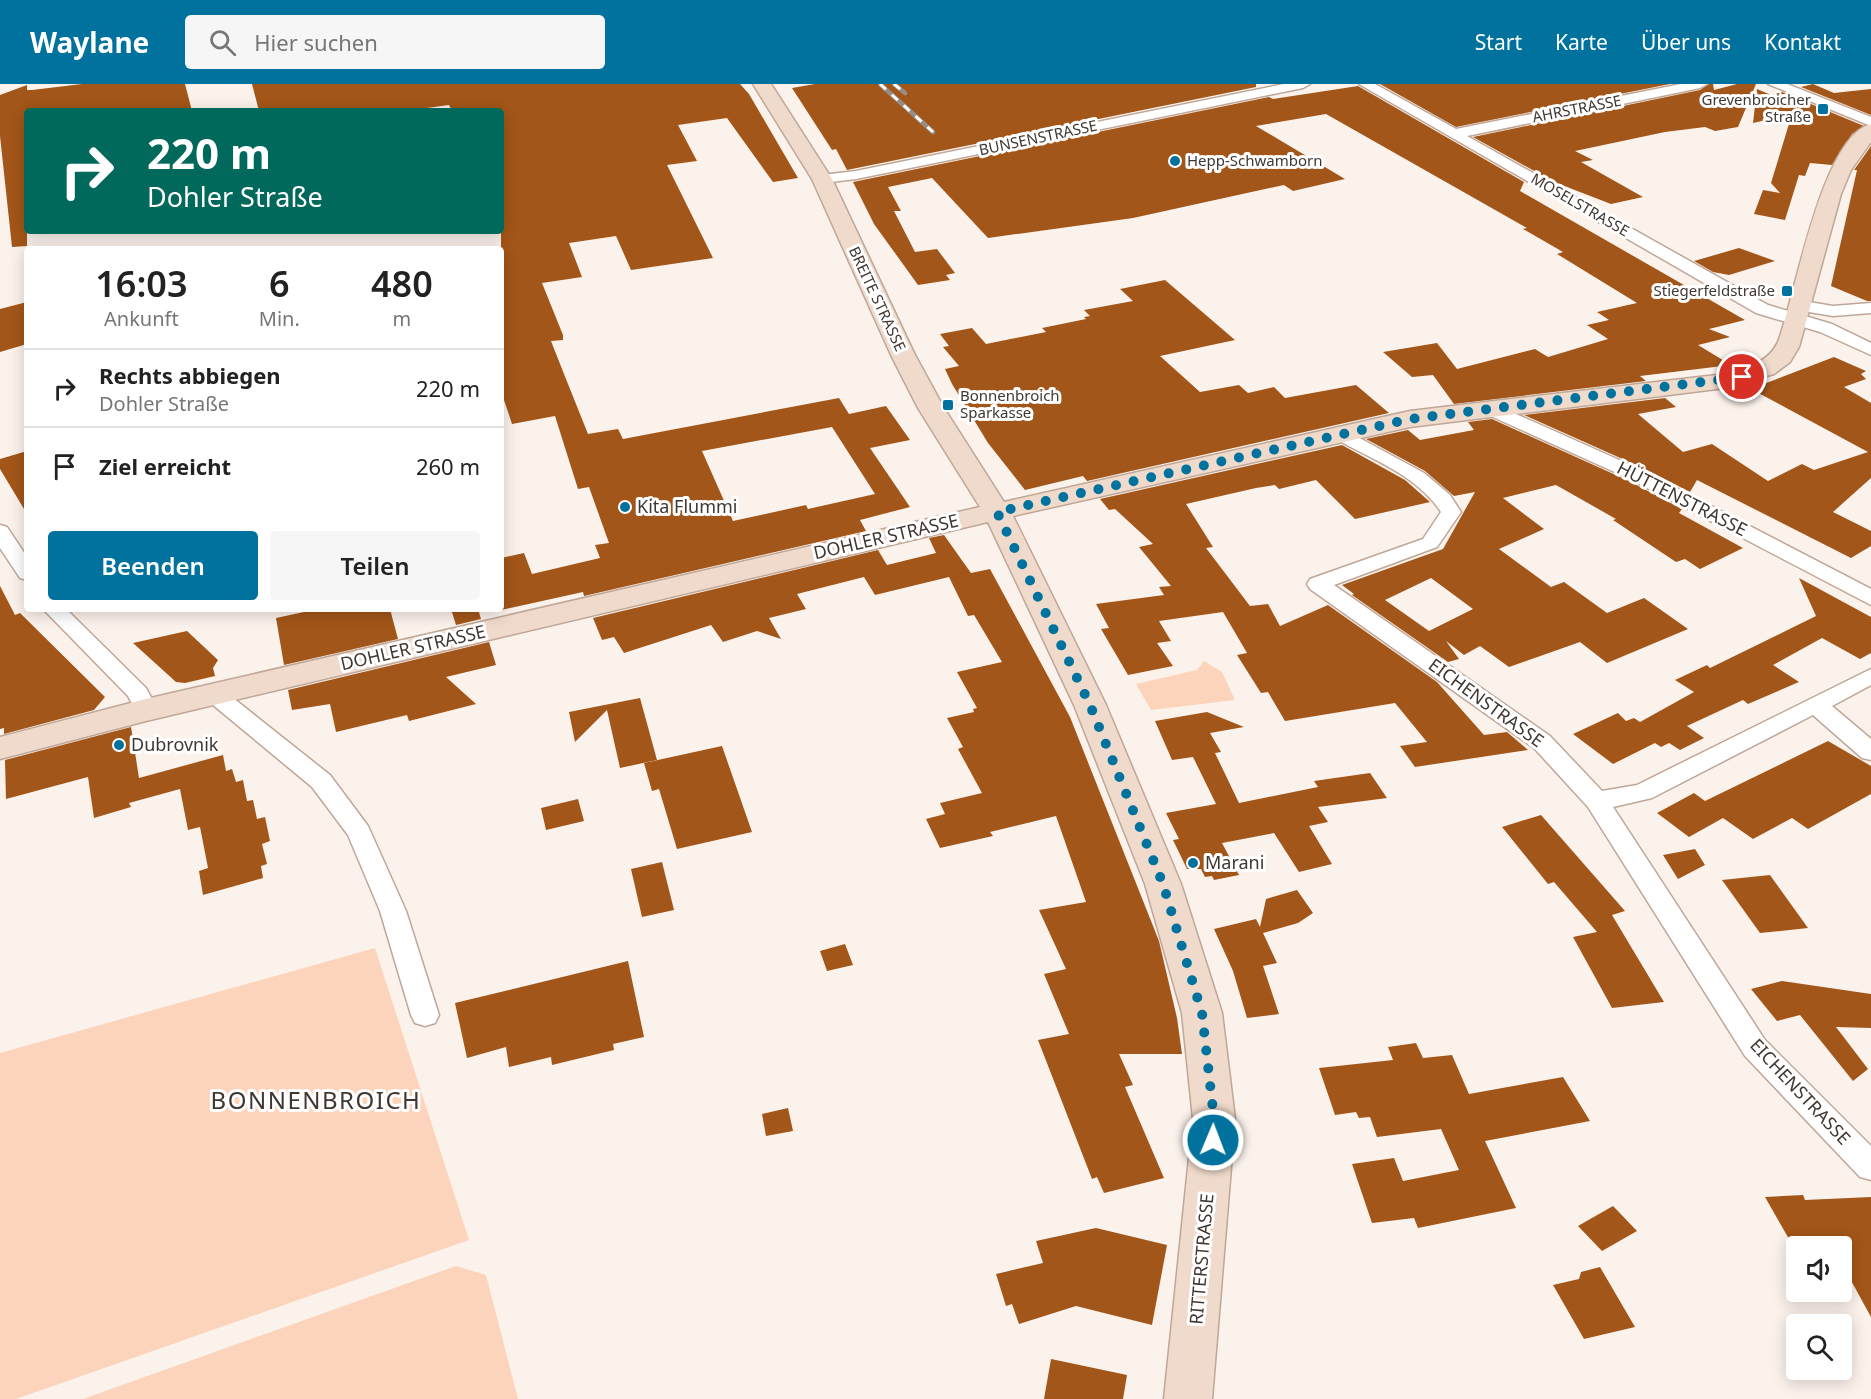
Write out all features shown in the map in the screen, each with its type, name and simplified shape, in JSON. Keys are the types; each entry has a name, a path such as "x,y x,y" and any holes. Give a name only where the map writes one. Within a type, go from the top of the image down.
{"main road":[{"name":"BREITE STRASSE","path":"762,84 822,179 903,355 931,408 997,512"},
{"path":"1800,313 1833,185 1856,143 1871,130"},
{"name":"DOHLER STRASSE","path":"0,748 146,710 997,512 1410,419 1725,381 1759,373 1777,361 1791,342 1800,313"},
{"name":"RITTERSTRASSE","path":"997,512 1090,705 1163,884 1202,1013 1214,1119 1188,1399"}],"street":[{"name":"BUNSENSTRASSE","path":"822,179 856,175 1303,84"},
{"name":"MOSELSTRASSE","path":"1366,84 1762,309 1800,313"},
{"name":"AHRSTRASSE","path":"1454,134 1700,84"},
{"path":"1775,84 1871,122"},
{"path":"1800,313 1871,308"},
{"path":"1800,313 1871,350"},
{"name":"HÜTTENSTRASSE","path":"1489,408 1637,475 1871,598"},
{"name":"EICHENSTRASSE","path":"1341,434 1407,470 1445,500 1451,512 1430,543 1318,584 1542,742 1597,801 1672,922 1755,1048 1871,1167"},
{"path":"0,531 24,569"},
{"path":"57,612 138,693 146,710"},
{"path":"1597,801 1643,792 1871,676"},
{"path":"215,694 321,782 359,832 393,911 426,1015"},
{"path":"1815,704 1871,752"}],"shaded area":[{"path":"1204,661 1222,672 1235,700 1151,710 1136,684 1197,670"},
{"path":"375,948 469,1240 16,1399 0,1399 0,1053"},
{"path":"456,1266 486,1275 518,1399 83,1399"}],"building":[{"path":"82,84 185,84 191,108 24,108 24,234 27,234 27,246 12,247 0,136 0,95 27,85 27,90"},
{"path":"252,84 740,84 749,94 798,178 773,182 727,118 678,125 697,161 667,165 713,258 631,270 616,236 569,243 582,277 542,283 563,335 563,340 551,341 588,434 618,429 623,439 839,398 849,414 886,406 910,440 870,448 910,507 860,520 866,531 584,596 583,592 504,609 504,557 524,553 532,574 600,558 595,545 609,543 589,487 578,489 555,416 512,424 504,400 504,246 501,246 501,234 504,234 504,108 450,108 449,105 427,108 258,108","holes":["832,427 875,494 808,509 806,505 733,521 702,451"]},
{"path":"815,84 1256,84 1256,87 847,170 836,149 832,150 792,88"},
{"path":"1380,84 1670,84 1456,127"},
{"path":"1713,84 1714,90 1737,84 1756,84 1738,127 1715,131 1705,127 1665,132 1575,151 1593,160 1581,162 1643,197 1611,204 1554,182 1473,137 1700,90"},
{"path":"1813,84 1834,93 1871,89 1871,115 1801,87"},
{"path":"1358,86 1524,182 1520,191 1745,320 1709,329 1730,337 1698,345 1731,365 1640,376 1646,381 1454,404 1433,375 1412,377 1383,352 1437,343 1457,369 1535,349 1548,357 1608,339 1587,325 1609,320 1597,312 1637,303 1557,254 1563,252 1523,229 1527,228 1326,114 1256,126 1345,179 1293,191 1284,185 1133,218 988,238 932,178 888,187 901,211 894,211 915,252 937,249 955,273 946,275 950,280 918,285 874,224 853,182 1269,97 1273,99"},
{"path":"1757,89 1771,95 1782,92 1864,126 1852,134 1832,165 1810,163 1805,176 1799,175 1785,220 1754,214 1763,190 1780,193 1771,183 1792,114 1753,123"},
{"path":"1871,146 1871,301 1867,301 1831,286 1857,170 1854,170"},
{"path":"1739,248 1775,261 1729,275 1713,272 1694,261"},
{"path":"1165,280 1235,340 1160,356 1200,392 1239,385 1248,393 1274,387 1285,398 1356,385 1389,413 1087,481 1083,476 1025,490 988,443 952,384 945,369 959,366 943,347 949,346 940,334 972,328 986,344 1046,332 1042,328 1086,319 1084,317 1090,316 1084,310 1133,301 1120,289"},
{"path":"24,303 24,345 0,352 0,309"},
{"path":"1834,357 1866,371 1861,374 1866,379 1844,387 1871,403 1871,478 1833,512 1871,531 1871,546 1851,558 1697,480 1690,492 1645,469 1524,415 1665,398 1676,407 1638,414 1683,452 1712,444 1768,481 1802,464 1814,470 1868,452 1751,389"},
{"path":"1492,419 1629,481 1682,509 1679,513 1743,548 1700,569 1685,559 1676,562 1613,520 1616,519 1556,485 1503,498 1544,529 1499,549 1551,587 1564,582 1607,613 1644,598 1688,629 1607,663 1580,642 1509,667 1480,646 1464,655 1446,641 1459,659 1448,662 1352,595 1354,594 1342,585 1443,549 1475,492 1454,496 1425,471 1366,439 1408,430 1420,440 1474,430 1468,422","holes":["1431,578 1473,609 1429,631 1385,600"]},
{"path":"1342,445 1405,480 1430,502 1355,519 1316,480 1279,489 1275,485 1256,488 1186,504 1213,547 1206,548 1250,606 1268,604 1280,626 1328,605 1437,682 1484,735 1507,732 1528,750 1415,767 1400,746 1427,742 1395,703 1285,721 1268,692 1261,693 1237,655 1247,653 1223,612 1159,621 1171,641 1157,643 1173,666 1128,675 1101,629 1109,628 1096,604 1164,595 1159,587 1171,586 1139,547 1153,544 1115,509 1109,510 1100,499"},
{"path":"24,452 24,509 0,469 0,459"},
{"path":"944,535 971,573 990,569 1070,717 1159,941 1177,1018 1182,1054 1119,1054 1133,1085 1125,1087 1164,1178 1104,1193 1097,1177 1092,1179 1038,1040 1069,1034 1044,974 1066,969 1039,910 1086,902 1056,816 990,832 993,836 940,848 926,819 945,814 940,803 982,793 958,749 963,747 947,718 974,712 973,709 977,708 957,672 1002,662 974,615 968,616 949,577 875,595 864,577 797,594 806,609 769,618 781,639 757,631 723,642 711,625 624,653 614,637 602,640 593,618 878,550 887,565 936,553 929,538"},
{"path":"1799,578 1871,617 1871,653 1860,659 1822,638 1773,665 1799,682 1748,704 1743,700 1687,726 1704,738 1680,750 1669,743 1661,747 1655,743 1613,764 1573,734 1618,713 1626,721 1634,718 1640,722 1694,692 1675,680 1707,665 1710,668 1816,616"},
{"path":"0,586 15,615 20,613 105,697 94,710 4,734 4,728 0,729"},
{"path":"304,612 391,612 398,639 284,665 276,618"},
{"path":"452,612 479,612 481,619 456,625"},
{"path":"187,631 218,660 213,668 215,676 185,683 176,682 133,643"},
{"path":"489,642 496,665 446,677 476,704 409,721 407,715 336,732 330,704 292,710 288,690"},
{"path":"640,698 657,760 620,768 607,710 575,742 569,712"},
{"path":"1207,712 1244,727 1210,733 1221,752 1215,753 1239,803 1318,787 1314,781 1370,773 1387,798 1318,807 1328,822 1309,826 1332,864 1299,872 1274,833 1222,843 1239,875 1214,880 1212,876 1205,877 1201,869 1187,869 1173,840 1179,839 1166,813 1216,804 1193,757 1172,760 1155,721"},
{"path":"131,727 139,778 223,755 226,771 232,769 236,782 243,780 247,801 253,800 257,819 265,817 270,841 262,844 267,864 261,866 263,878 203,895 199,871 208,868 200,827 188,830 180,789 129,803 131,807 94,818 88,777 6,799 5,760"},
{"path":"1828,741 1871,766 1871,794 1808,829 1792,818 1753,839 1723,818 1689,837 1657,813 1694,793 1705,801"},
{"path":"722,746 752,832 677,849 659,789 652,791 644,763"},
{"path":"578,799 584,821 546,830 541,808"},
{"path":"1541,815 1625,911 1612,915 1664,1002 1612,1008 1573,937 1597,932 1554,882 1548,884 1502,827"},
{"path":"1695,849 1705,865 1678,879 1663,855"},
{"path":"662,862 674,910 642,917 631,869"},
{"path":"1770,875 1808,928 1760,933 1722,880"},
{"path":"1297,890 1313,913 1298,923 1263,933 1277,963 1263,966 1279,1014 1247,1018 1233,971 1214,929 1256,919 1260,927 1266,899"},
{"path":"845,944 853,965 827,971 820,951"},
{"path":"628,961 644,1037 613,1044 614,1050 552,1065 551,1057 509,1067 506,1047 467,1058 455,1003"},
{"path":"1782,981 1871,994 1871,1028 1836,1027 1868,1069 1853,1081 1800,1015 1777,1021 1751,989"},
{"path":"1416,1043 1423,1058 1452,1055 1469,1094 1563,1077 1590,1121 1485,1141 1516,1208 1418,1228 1414,1218 1372,1223 1352,1164 1394,1158 1403,1181 1459,1170 1441,1129 1377,1137 1370,1117 1359,1118 1356,1112 1335,1115 1319,1068 1393,1060 1388,1047"},
{"path":"788,1108 793,1131 766,1136 762,1114"},
{"path":"1803,1195 1805,1200 1871,1197 1871,1317 1852,1282 1852,1236 1787,1236 1765,1197"},
{"path":"1613,1206 1637,1231 1602,1251 1578,1226"},
{"path":"1096,1228 1167,1245 1152,1325 1076,1306 1019,1324 1012,1304 1006,1306 996,1274 1043,1263 1036,1241"},
{"path":"1600,1267 1635,1327 1584,1339 1553,1285 1579,1279 1581,1272"},
{"path":"1051,1359 1127,1375 1123,1399 1044,1399"}],"railway":[{"path":"880,84 933,132"},
{"path":"894,84 905,93"}],"place":[{"name":"Grevenbroicher Straße","path":"1823,109"},
{"name":"Hepp-Schwamborn","path":"1175,161"},
{"name":"Stiegerfeldstraße","path":"1787,291"},
{"name":"Bonnenbroich Sparkasse","path":"948,405"},
{"name":"Kita Flummi","path":"625,507"},
{"name":"Dubrovnik","path":"119,745"},
{"name":"Marani","path":"1193,863"}],"district":[{"name":"BONNENBROICH","path":"316,1101"}],"route":[{"path":"1213,1140 1214,1119 1202,1013 1163,884 1090,705 997,512 1410,419 1725,381 1742,377"}]}
